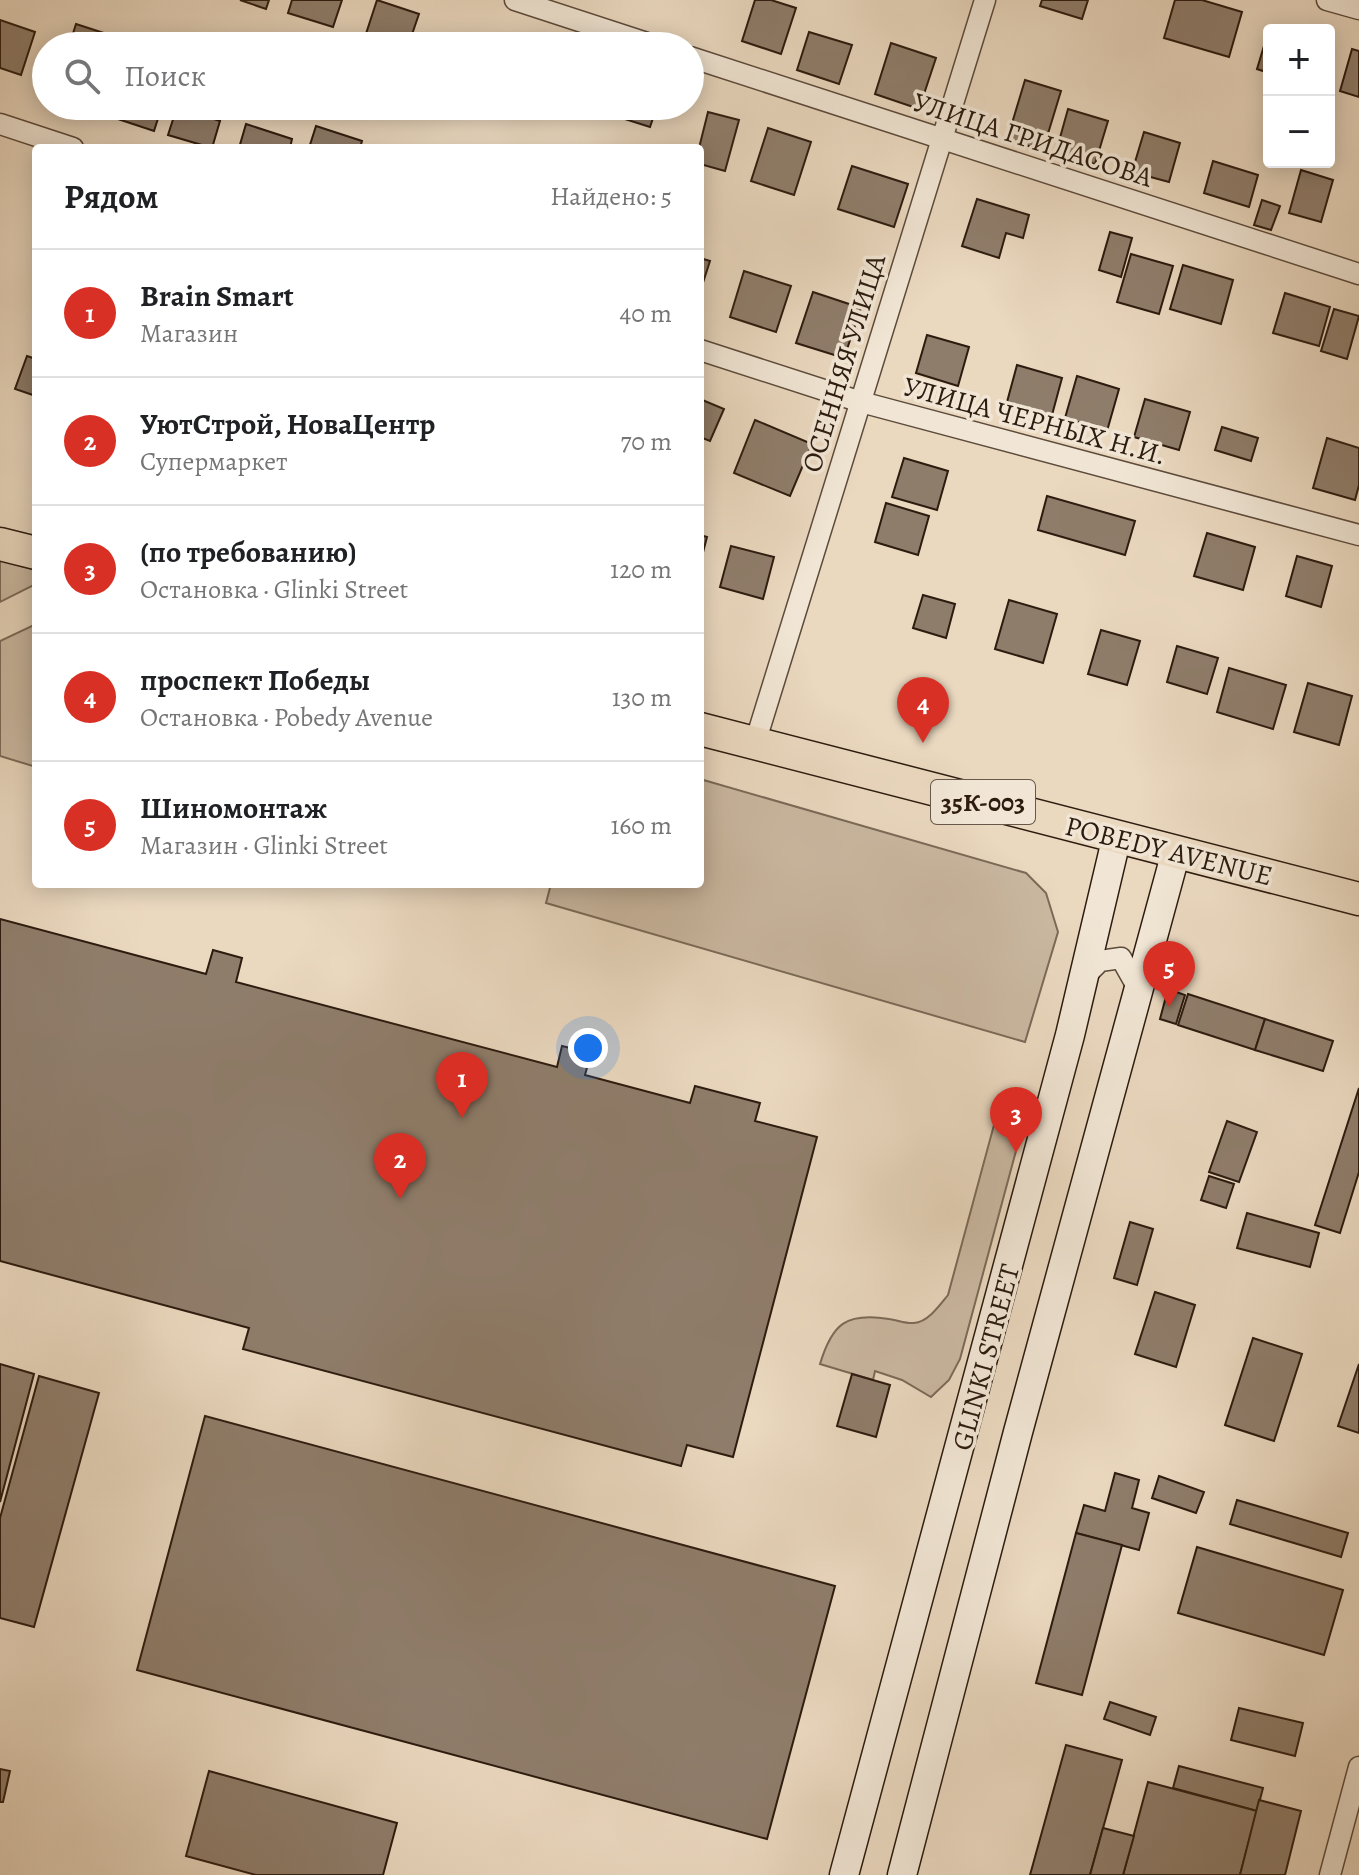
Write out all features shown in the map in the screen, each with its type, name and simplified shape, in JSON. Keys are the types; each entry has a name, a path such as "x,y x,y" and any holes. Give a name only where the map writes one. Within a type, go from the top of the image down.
{"main road":[{"path":"0,544 32,552"},
{"name":"POBEDY AVENUE","path":"704,730 1359,899"},
{"name":"GLINKI STREET","path":"844,1875 929,1568 1085,976 1117,836"},
{"name":"GLINKI STREET","path":"902,1875 1018,1432 1176,852"}],"street":[{"path":"515,0 613,32"},
{"name":"ОСЕННЯЯ УЛИЦА","path":"755,743 985,0"},
{"path":"1327,0 1359,9"},
{"name":"УЛИЦА ГРИДАСОВА","path":"704,62 1359,274"},
{"path":"0,124 61,144"},
{"name":"УЛИЦА ЧЕРНЫХ Н.И.","path":"704,351 861,402 1359,535"},
{"path":"1085,976 1100,961 1121,958 1139,990"},
{"path":"1330,1875 1359,1767"}],"shaded area":[{"path":"0,560 32,569 32,586 0,602"},
{"path":"32,626 32,766 0,756 0,641"},
{"path":"704,780 1026,873 1046,893 1058,932 1025,1042 546,903 550,888 704,888"},
{"path":"1001,1099 1008,1102 1024,1121 960,1359 949,1380 931,1397 902,1380 875,1371 873,1380 820,1364 830,1339 843,1324 862,1317 919,1322 948,1295"}],"building":[{"path":"240,0 269,0 266,9"},
{"path":"292,0 342,0 333,27 288,13"},
{"path":"377,0 419,14 413,32 367,32"},
{"path":"755,0 771,0 796,8 781,54 742,41"},
{"path":"1042,0 1088,0 1082,19 1040,6"},
{"path":"1175,0 1202,0 1242,12 1229,57 1164,38"},
{"path":"0,20 35,32 32,32 21,75 0,68"},
{"path":"76,24 101,32 73,32"},
{"path":"809,32 852,45 839,84 797,70"},
{"path":"891,43 936,58 919,109 875,94"},
{"path":"1263,49 1263,71 1257,69"},
{"path":"1352,49 1359,51 1359,97 1340,91"},
{"path":"1025,80 1061,91 1043,150 1007,140"},
{"path":"1068,109 1108,121 1095,164 1056,152"},
{"path":"708,112 739,120 725,171 704,165 704,144 700,144"},
{"path":"121,120 158,120 154,131"},
{"path":"173,120 220,121 213,144 198,144 168,135"},
{"path":"628,120 652,120 650,127"},
{"path":"246,124 292,139 291,144 240,144"},
{"path":"316,126 362,141 361,144 310,144"},
{"path":"768,128 811,142 794,195 751,181"},
{"path":"1144,132 1180,143 1169,182 1132,172"},
{"path":"1213,161 1258,175 1249,207 1204,193"},
{"path":"852,166 908,184 894,227 838,209"},
{"path":"1301,170 1333,180 1321,222 1289,213"},
{"path":"977,199 1029,215 1023,238 1006,233 999,258 962,246"},
{"path":"1262,200 1280,206 1271,230 1254,225"},
{"path":"1110,232 1132,238 1121,277 1099,270"},
{"path":"1131,254 1173,266 1159,314 1117,302"},
{"path":"704,259 710,261 704,280"},
{"path":"1183,265 1233,280 1221,324 1170,309"},
{"path":"744,271 791,286 776,332 730,317"},
{"path":"813,292 861,308 844,358 796,343"},
{"path":"1285,293 1330,307 1319,346 1273,333"},
{"path":"1334,309 1359,316 1347,359 1321,351"},
{"path":"927,335 969,347 958,386 916,373"},
{"path":"27,356 32,358 32,395 15,389"},
{"path":"1017,365 1062,378 1052,415 1007,402"},
{"path":"1077,376 1119,389 1107,431 1065,418"},
{"path":"1145,399 1190,412 1179,450 1134,437"},
{"path":"704,401 724,409 710,441 704,439"},
{"path":"755,420 812,444 790,496 734,473"},
{"path":"1222,427 1258,438 1251,461 1215,450"},
{"path":"1327,438 1359,448 1359,485 1355,500 1313,488"},
{"path":"904,458 948,471 937,510 892,497"},
{"path":"1047,496 1135,521 1125,555 1038,530"},
{"path":"886,503 929,516 918,555 875,542"},
{"path":"1207,533 1255,547 1243,590 1194,576"},
{"path":"731,546 774,557 763,599 720,587"},
{"path":"1297,556 1332,566 1321,607 1286,596"},
{"path":"923,595 955,604 946,638 913,628"},
{"path":"1009,600 1057,614 1043,663 995,649"},
{"path":"1101,630 1140,641 1127,685 1088,674"},
{"path":"1177,646 1218,658 1207,694 1167,682"},
{"path":"1229,668 1286,685 1273,729 1217,712"},
{"path":"1308,683 1352,696 1339,745 1294,732"},
{"path":"0,919 206,974 213,950 242,958 236,982 557,1067 562,1046 591,1053 585,1075 690,1103 695,1086 760,1103 755,1121 817,1137 733,1457 687,1445 681,1466 243,1349 249,1328 0,1261"},
{"path":"1168,989 1185,995 1176,1024 1160,1019"},
{"path":"1188,994 1265,1019 1255,1050 1178,1025"},
{"path":"1265,1019 1333,1041 1323,1071 1255,1050"},
{"path":"1359,1088 1359,1172 1340,1233 1315,1225"},
{"path":"1227,1121 1257,1132 1239,1182 1209,1172"},
{"path":"1209,1176 1234,1184 1226,1208 1201,1200"},
{"path":"1247,1213 1319,1233 1310,1267 1237,1248"},
{"path":"1130,1222 1153,1229 1137,1285 1114,1278"},
{"path":"1155,1292 1195,1305 1176,1367 1135,1354"},
{"path":"1253,1338 1302,1354 1274,1441 1225,1425"},
{"path":"0,1364 34,1374 0,1502"},
{"path":"1359,1364 1359,1433 1338,1426"},
{"path":"852,1374 890,1385 876,1437 837,1426"},
{"path":"39,1376 99,1393 34,1627 0,1618 0,1518"},
{"path":"205,1416 835,1586 767,1839 137,1670"},
{"path":"1115,1473 1139,1480 1132,1508 1149,1513 1139,1550 1076,1533 1084,1505 1105,1511"},
{"path":"1159,1476 1204,1492 1196,1513 1152,1498"},
{"path":"1237,1500 1348,1533 1341,1557 1230,1524"},
{"path":"1076,1533 1122,1545 1082,1695 1036,1683"},
{"path":"1197,1547 1343,1590 1324,1655 1178,1613"},
{"path":"1110,1702 1156,1717 1150,1735 1104,1719"},
{"path":"1239,1708 1303,1723 1295,1756 1231,1740"},
{"path":"1066,1745 1122,1760 1090,1875 1030,1875"},
{"path":"1179,1766 1263,1788 1257,1811 1173,1788"},
{"path":"0,1769 10,1771 3,1802 0,1802"},
{"path":"209,1771 397,1823 383,1875 256,1875 186,1856"},
{"path":"1148,1782 1257,1811 1240,1875 1123,1875"},
{"path":"1259,1800 1301,1811 1285,1875 1240,1875"},
{"path":"1103,1828 1134,1836 1123,1875 1090,1875"}],"place":[{"name":"проспект Победы","path":"923,743"},
{"name":"Шиномонтаж","path":"1169,1007"},
{"name":"Brain Smart","path":"462,1118"},
{"name":"(по требованию)","path":"1016,1153"},
{"name":"УютСтрой, НоваЦентр","path":"400,1199"}]}
